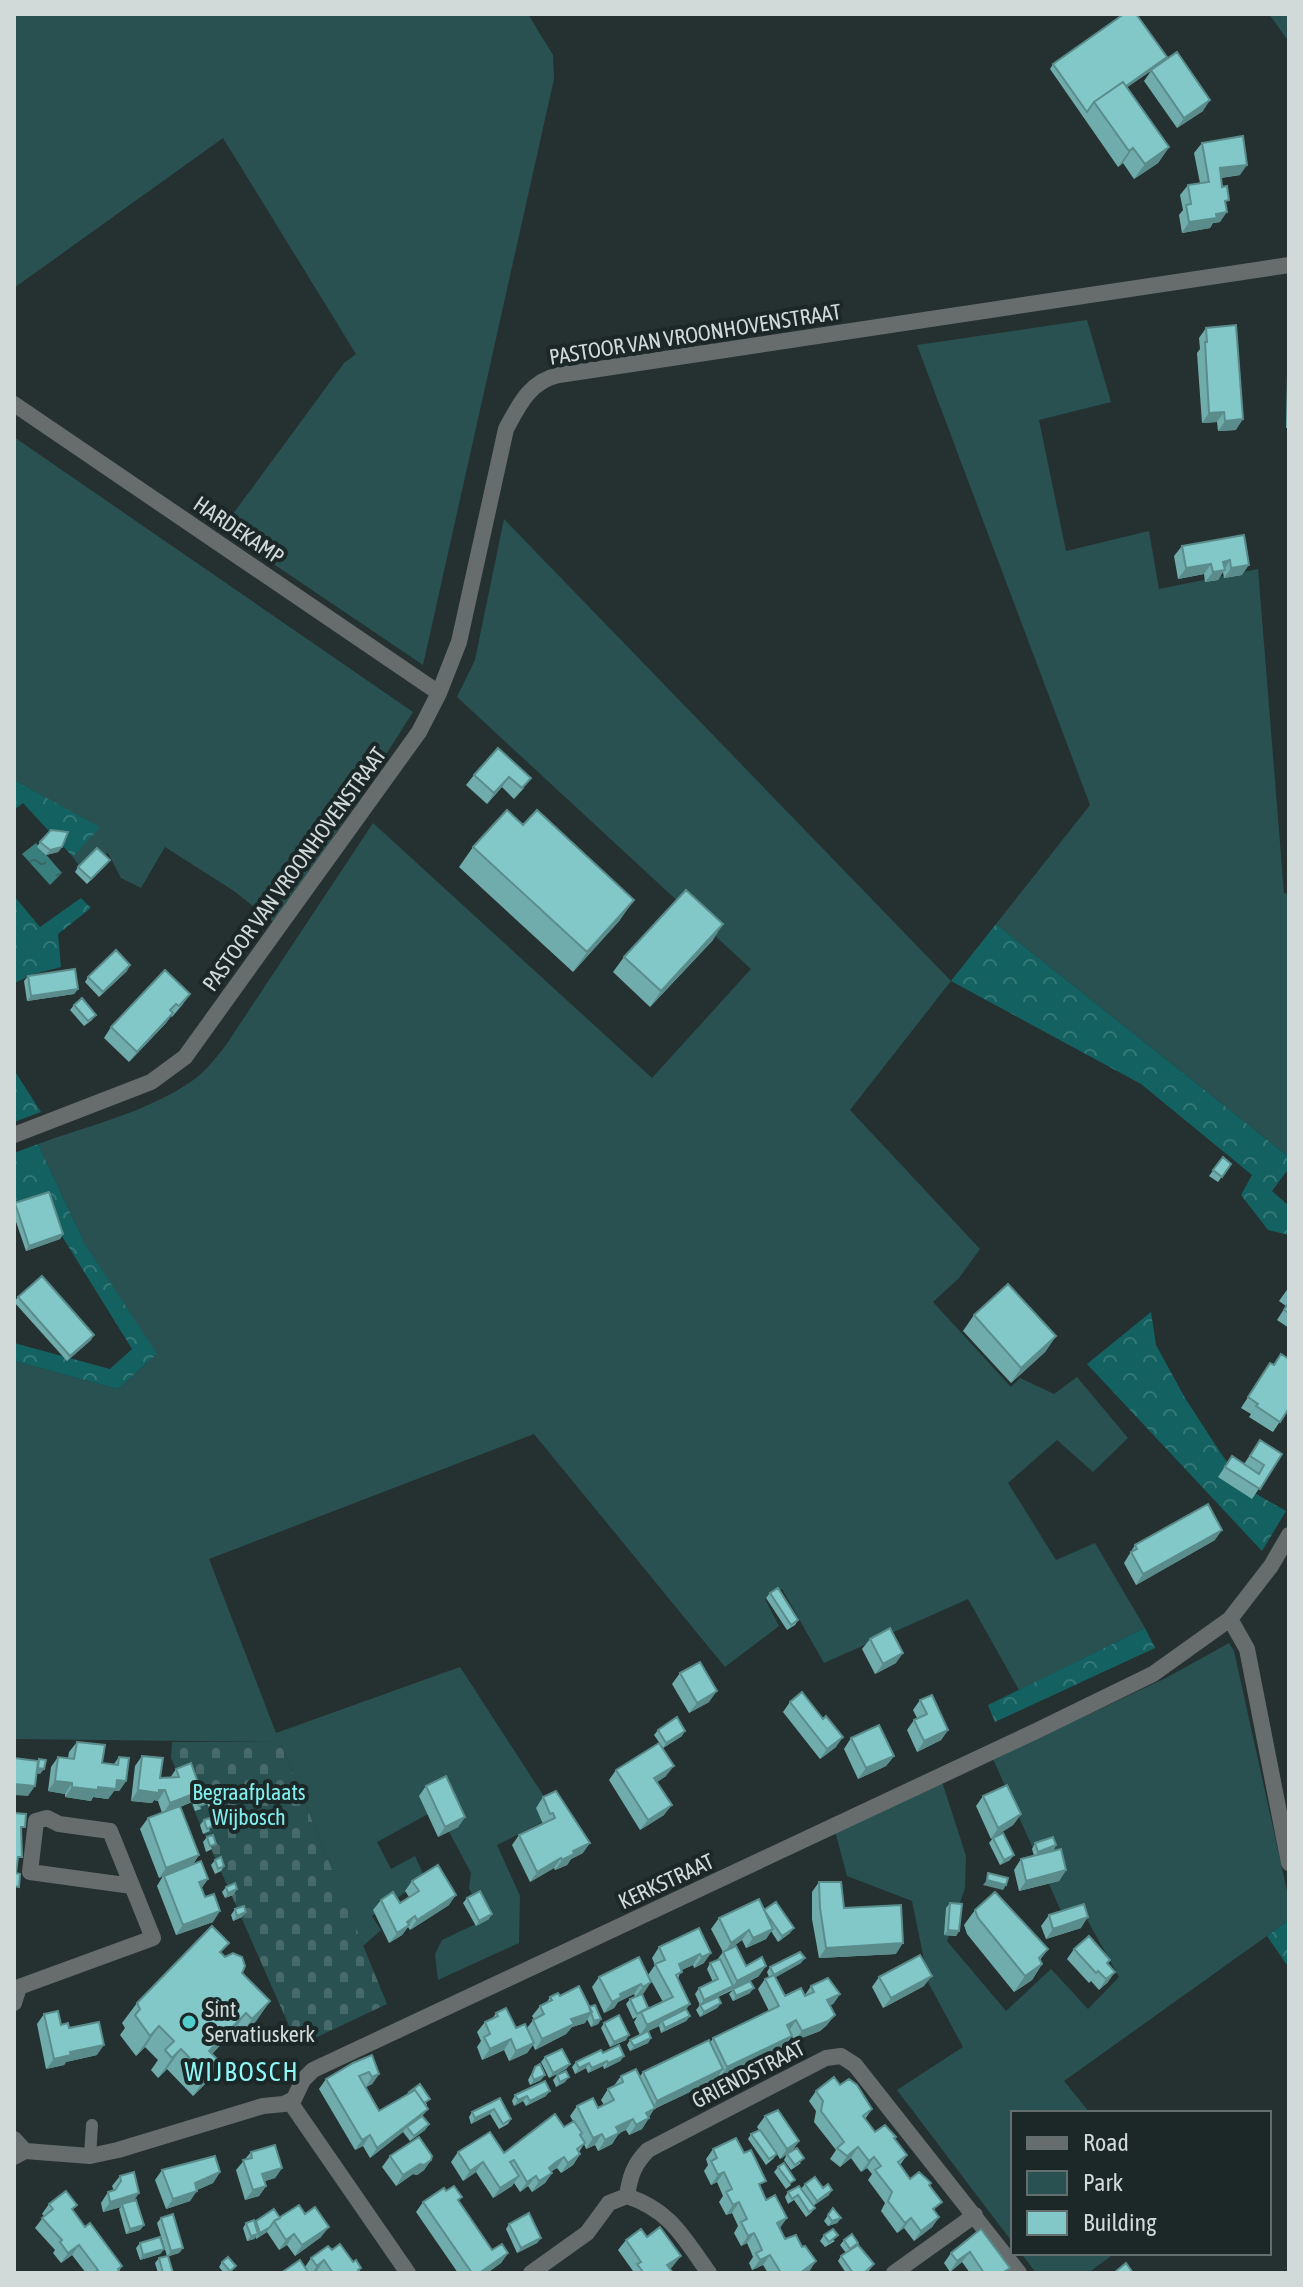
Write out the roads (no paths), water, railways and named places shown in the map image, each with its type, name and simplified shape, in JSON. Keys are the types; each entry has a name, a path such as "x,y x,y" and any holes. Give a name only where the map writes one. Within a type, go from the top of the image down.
{"street":[{"name":"PASTOOR VAN VROONHOVENSTRAAT","path":"14,1135 151,1082 185,1057 419,732 439,693 459,642 506,429 521,401 539,383 559,375 1289,265"},
{"name":"HARDEKAMP","path":"14,404 439,693"},
{"name":"KERKSTRAAT","path":"290,2102 297,2095 305,2077 313,2070 1153,1674 1230,1619 1271,1566 1289,1535"},
{"path":"1230,1619 1247,1649 1289,1863"},
{"path":"14,2003 19,1987 153,1938 110,1831 59,1824 47,1818 36,1821 30,1872 132,1886"},
{"name":"GRIENDSTRAAT","path":"627,2196 630,2174 648,2150 826,2058 841,2056 855,2065 1019,2273"},
{"path":"18,2149 90,2156 252,2109 290,2102 408,2273"},
{"path":"531,2273 587,2233 609,2203 627,2196 648,2203 671,2221 709,2273"},
{"path":"894,2273 975,2215"}],"lane":[{"path":"90,2156 92,2125"}],"water":[{"path":"36,843 62,873 50,885 22,854"}],"place":[{"name":"Sint Servatiuskerk","path":"189,2022"}],"district":[{"name":"WIJBOSCH","path":"242,2072"}],"park label":[{"name":"Begraafplaats Wijbosch","path":"249,1804"}]}
